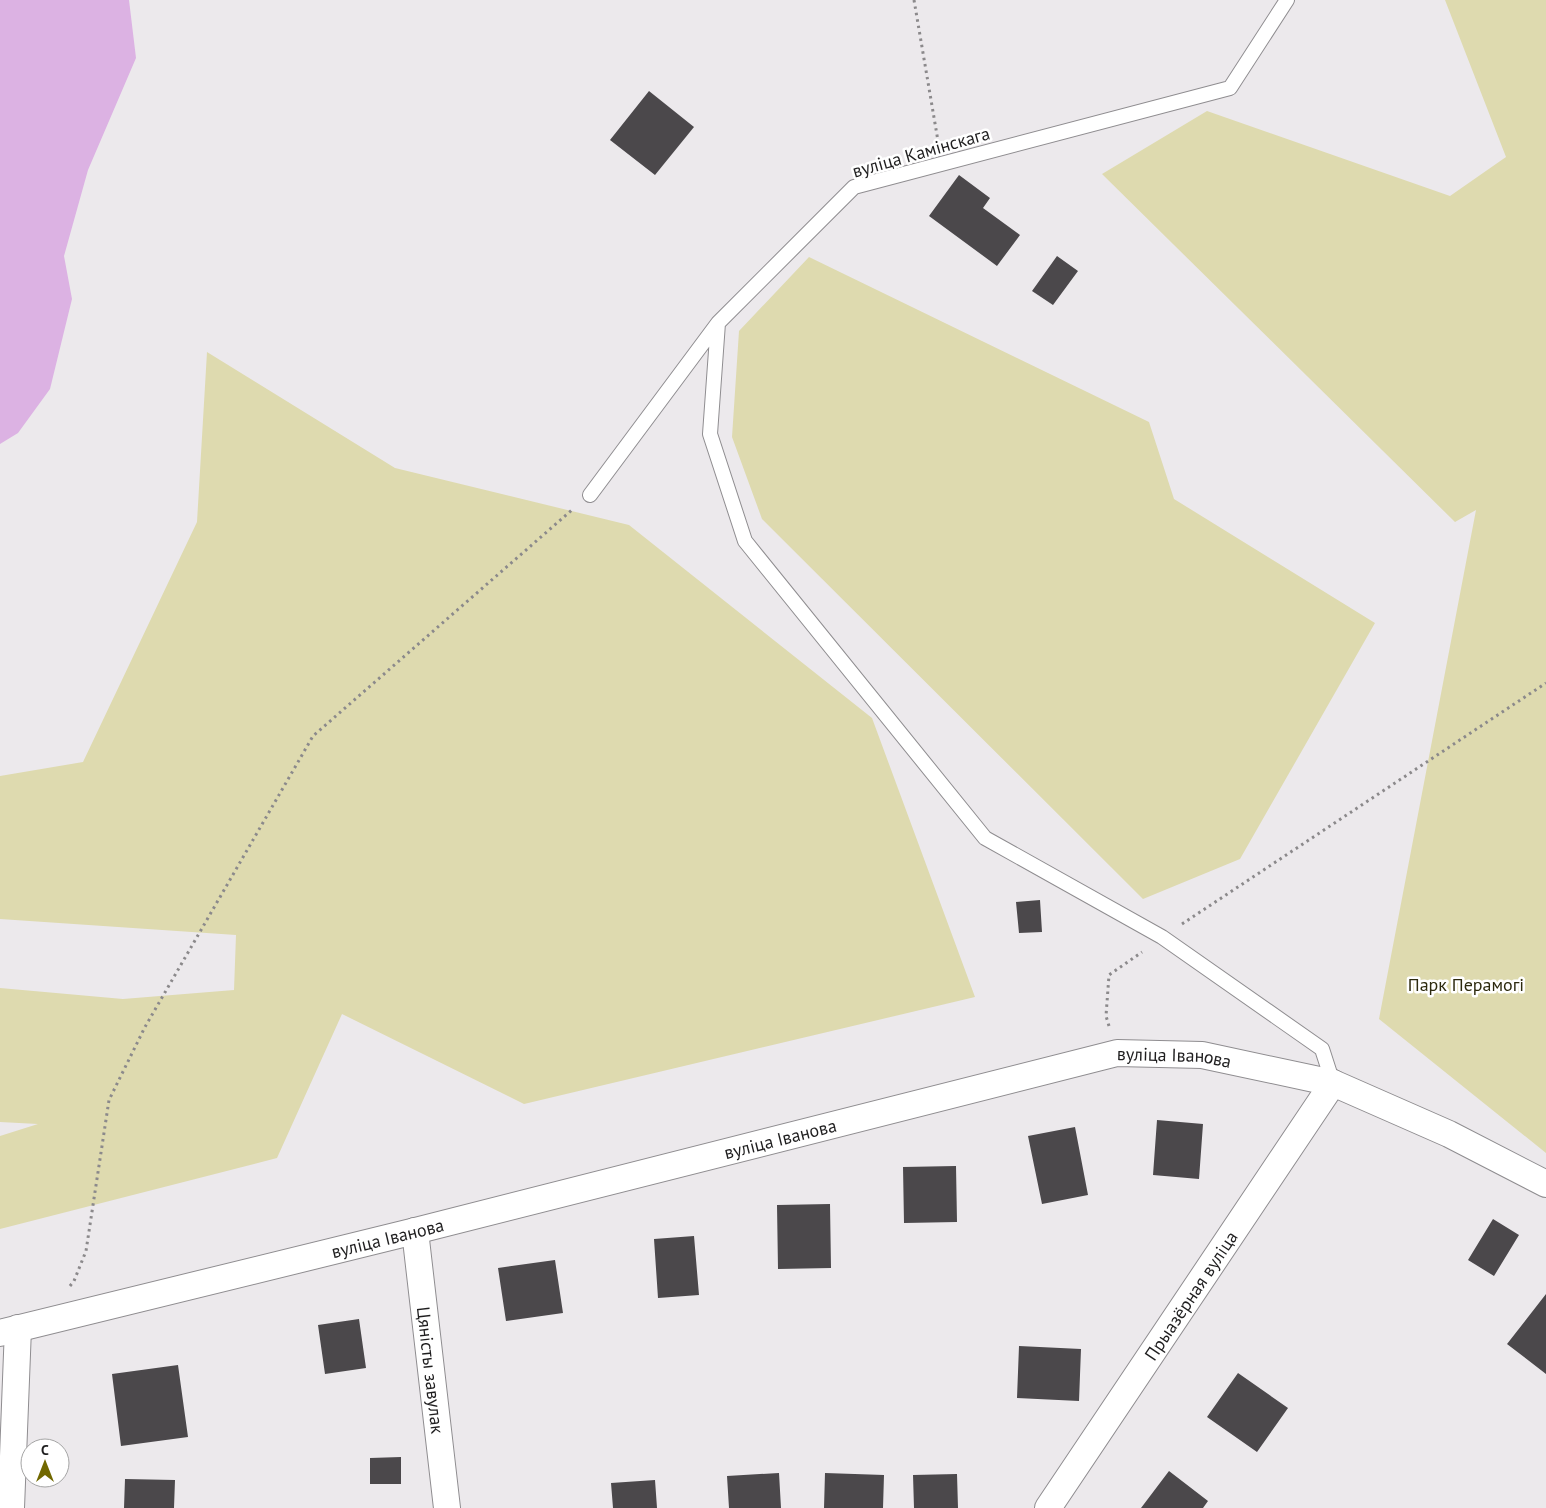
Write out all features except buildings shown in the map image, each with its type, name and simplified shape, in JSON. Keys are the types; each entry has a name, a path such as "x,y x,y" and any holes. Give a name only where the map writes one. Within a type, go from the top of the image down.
{"street":[{"name":"вуліца Іванова","path":"9,1330 414,1231 1117,1053 1202,1055 1333,1083 1449,1134 1546,1184"},
{"name":"Прыазёрная вуліца","path":"1048,1508 1333,1083"},
{"name":"Цяністы завулак","path":"414,1231 447,1508"},
{"path":"9,1330 10,1508"}],"lane":[{"name":"вуліца Камінскага","path":"590,495 718,323 854,187 1230,88 1287,0"},
{"path":"718,323 710,434 745,541 985,838 1162,937 1322,1049 1333,1083"}],"path":[{"path":"914,0 942,164"},
{"path":"69,1288 74,1281 86,1251 109,1100 145,1027 314,736 590,495"},
{"path":"1117,1053 1106,1016 1109,975 1162,937 1546,683"}],"green space":[{"name":"Парк Перамогі","path":"1445,0 1546,0 1546,1153 1379,1019 1476,510 1455,522 1102,174 1207,111 1450,196 1506,157"},
{"path":"809,257 1149,422 1174,499 1375,623 1240,859 1143,899 762,519 732,437 739,331"},
{"path":"207,352 395,468 629,525 872,718 975,997 524,1104 342,1014 277,1158 0,1229 0,1136 38,1124 0,1122 0,988 123,999 234,990 236,935 0,919 0,776 83,762 197,522"}],"shaded area":[{"path":"0,0 129,0 136,58 88,170 64,256 72,299 50,389 18,433 0,444"}]}
